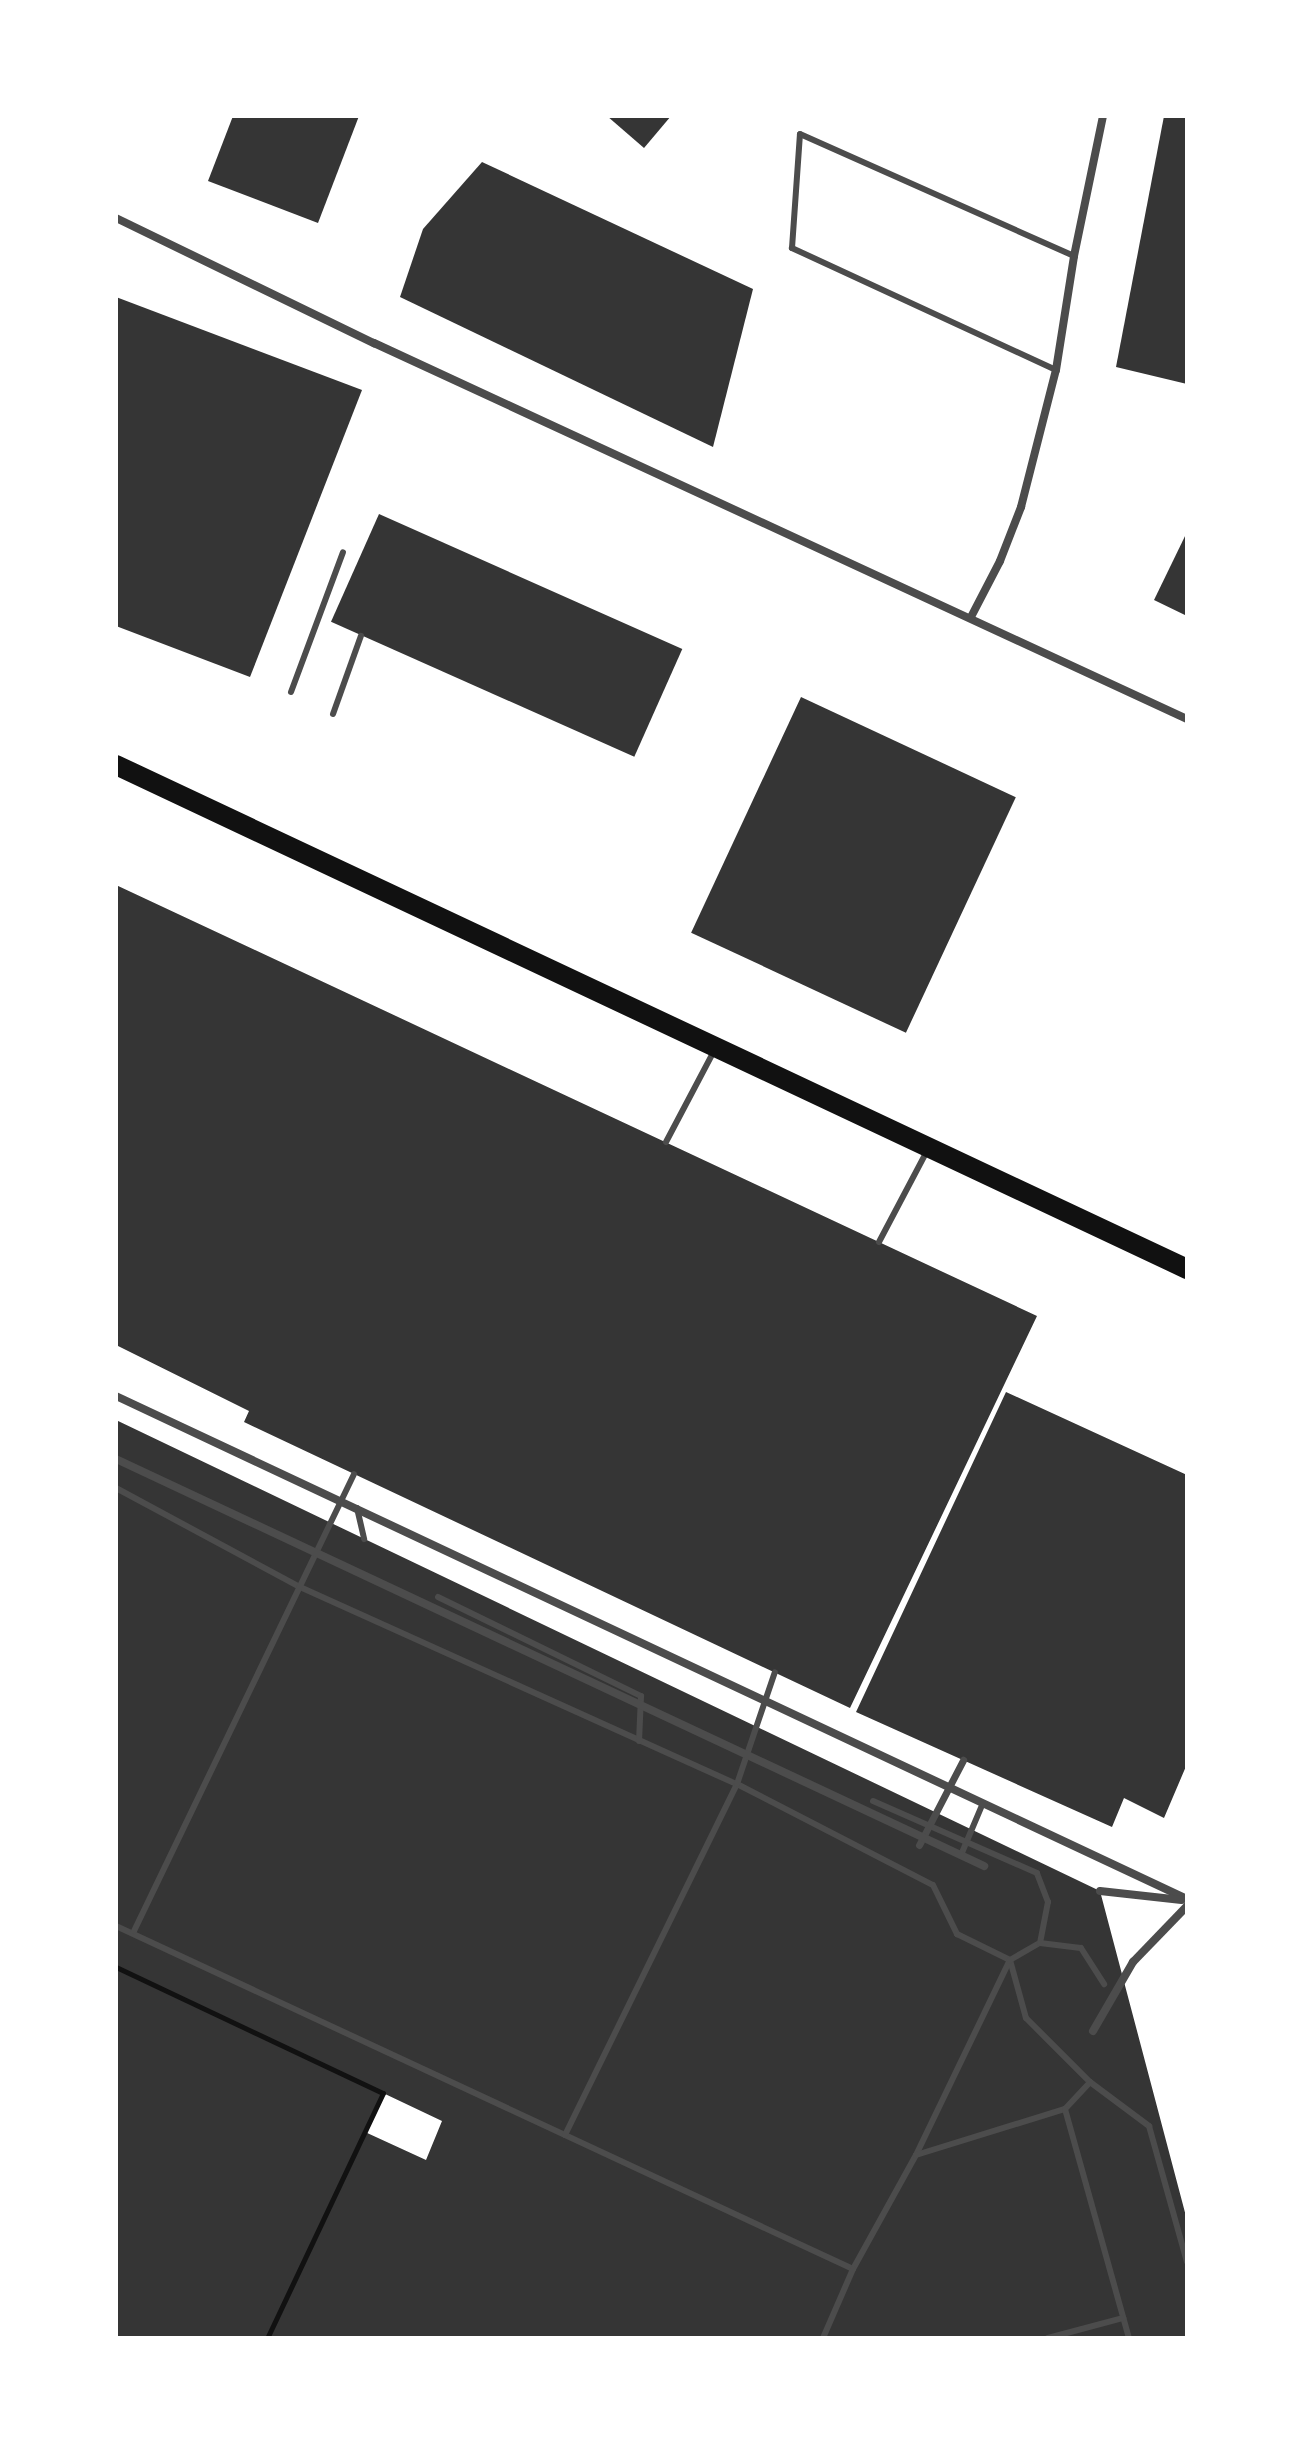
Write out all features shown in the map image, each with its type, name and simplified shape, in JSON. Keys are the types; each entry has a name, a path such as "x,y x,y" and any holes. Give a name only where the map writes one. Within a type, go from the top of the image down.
{"main road":[{"path":"116,765 1187,1269"}],"street":[{"path":"971,617 1000,561 1021,507 1056,370 1074,256 1103,116"},
{"path":"116,218 374,343 1187,719"},
{"path":"116,1396 357,1507 1187,1902"},
{"path":"116,1459 984,1866"},
{"path":"919,1845 961,1763"},
{"path":"1100,1891 1187,1902"},
{"path":"1093,2031 1133,1962 1187,1902"}],"lane":[{"path":"1056,370 792,248 800,134 1074,256"},
{"path":"291,692 343,552"},
{"path":"333,714 361,636"},
{"path":"666,1142 716,1048"},
{"path":"879,1242 928,1148"},
{"path":"134,1931 354,1474"},
{"path":"116,1488 300,1587 737,1784 933,1885 957,1934 1010,1960 1026,2018 1090,2082 1149,2126 1187,2262"},
{"path":"357,1507 364,1539"},
{"path":"438,1597 641,1696 639,1741"},
{"path":"565,2135 737,1784 775,1672"},
{"path":"873,1801 1037,1873 1048,1902 1040,1943"},
{"path":"961,1855 983,1803"},
{"path":"116,1926 853,2269"},
{"path":"823,2338 853,2269 916,2155 1010,1960 1040,1943 1081,1948 1104,1984"},
{"path":"916,2155 1065,2109 1090,2082"},
{"path":"1065,2109 1129,2338"},
{"path":"1048,2338 1123,2318"}],"path":[{"path":"116,1967 383,2093 267,2338"}],"building":[{"path":"233,116 359,116 318,223 208,181"},
{"path":"607,116 671,116 644,148"},
{"path":"1164,116 1187,118 1187,384 1116,367"},
{"path":"482,162 753,289 713,447 400,297 423,229"},
{"path":"116,297 362,390 250,677 116,626"},
{"path":"379,514 682,649 634,757 331,622"},
{"path":"1187,532 1187,616 1154,600"},
{"path":"801,697 1016,797 906,1033 691,933"},
{"path":"116,885 1037,1316 850,1708 244,1422 249,1411 116,1345"},
{"path":"1006,1392 1187,1475 1187,1764 1164,1818 1124,1798 1112,1827 856,1712"},
{"path":"116,1420 1100,1891 1187,2220 1187,2338 116,2338","holes":["383,2093 442,2121 426,2160 365,2132"]}]}
